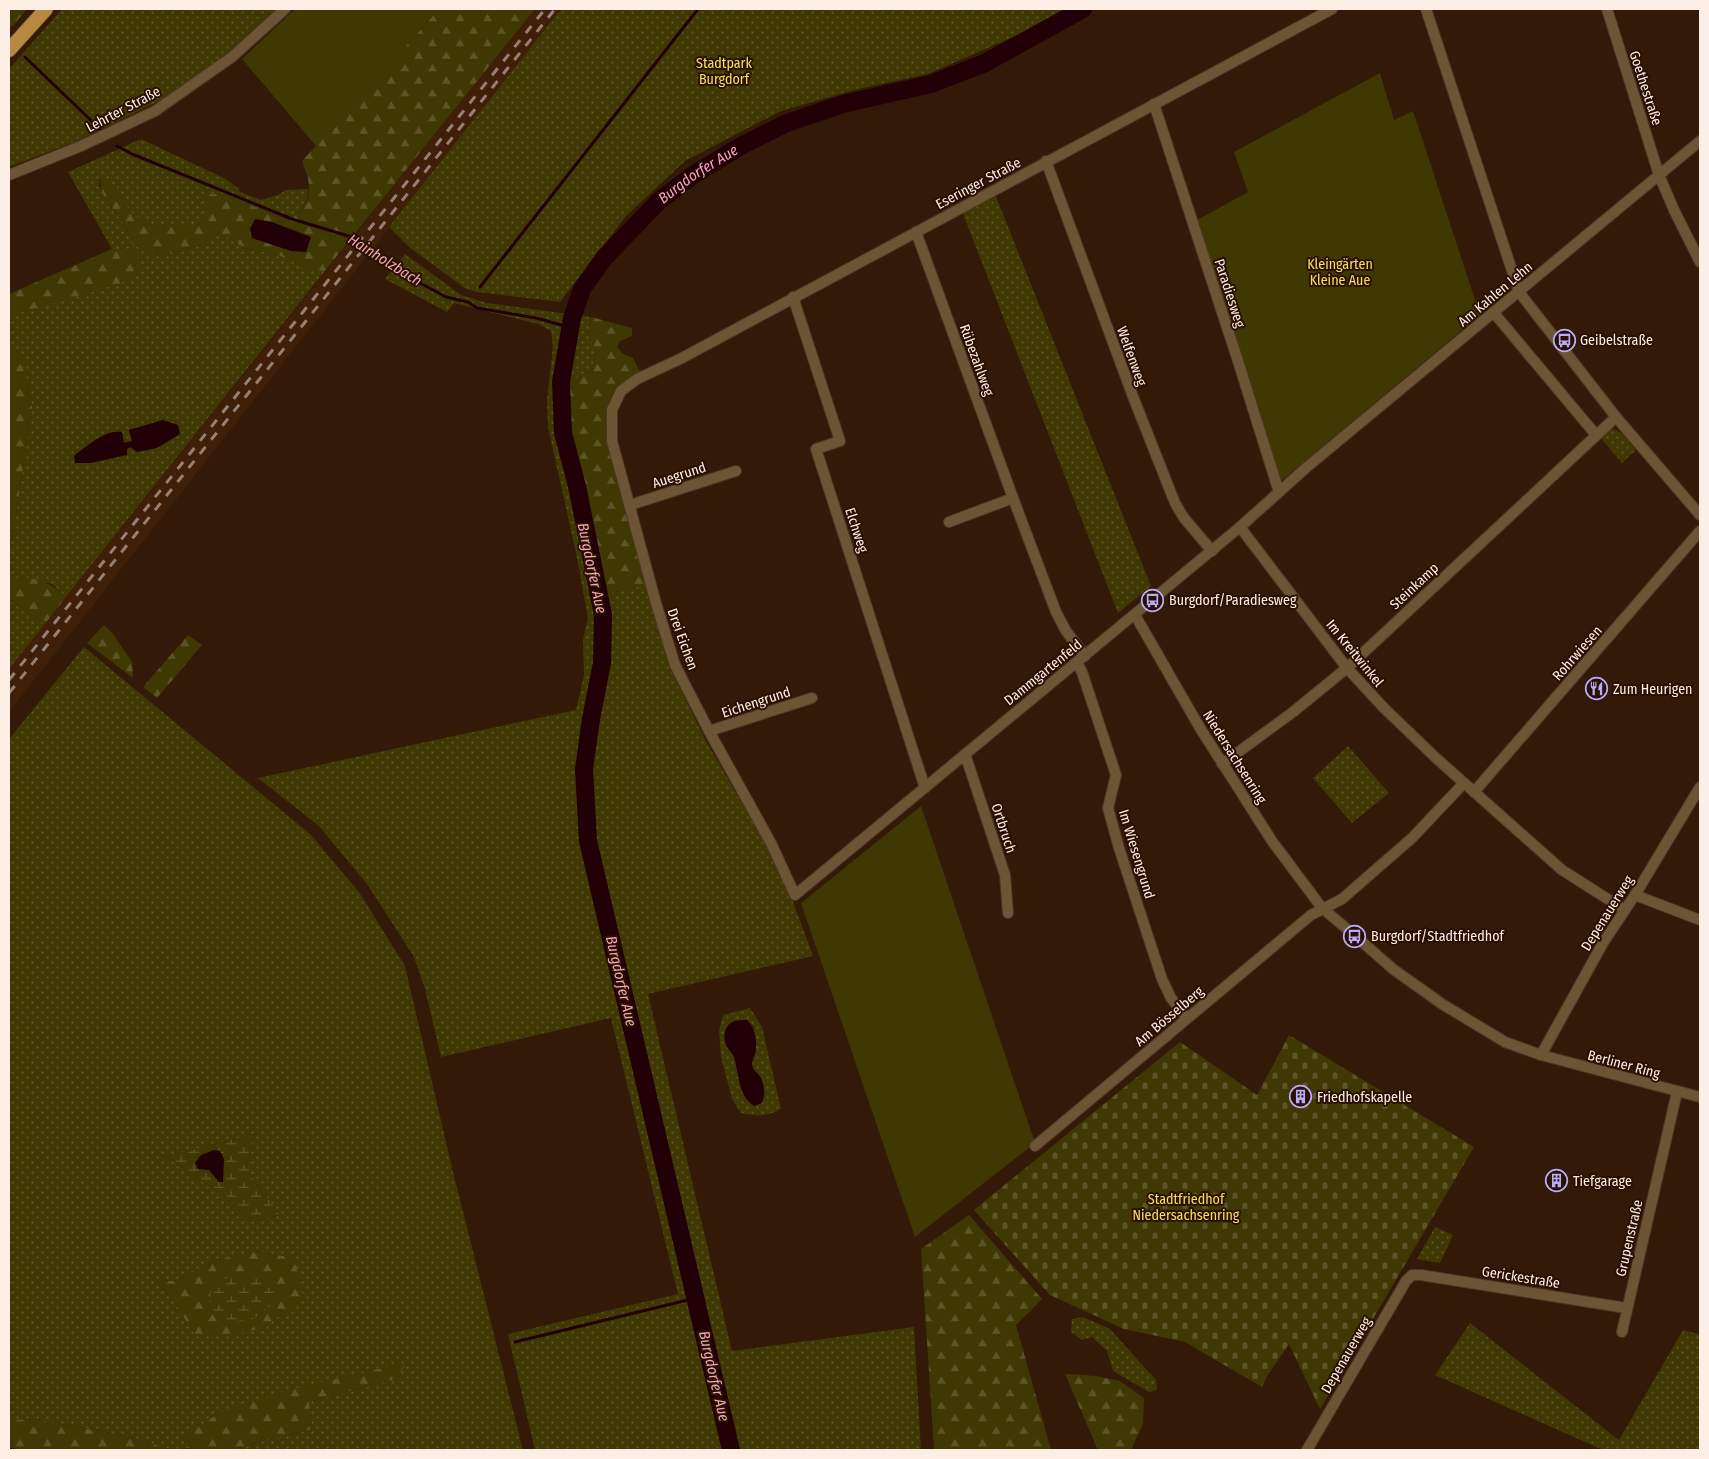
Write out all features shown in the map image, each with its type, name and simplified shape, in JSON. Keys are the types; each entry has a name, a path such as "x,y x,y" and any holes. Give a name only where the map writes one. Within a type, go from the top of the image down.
{"main road":[{"path":"9,50 46,9"}],"street":[{"name":"Lehrter Straße","path":"9,175 81,146 155,111 232,57 285,9"},
{"name":"Eseringer Straße","path":"637,379 680,359 1332,9"},
{"path":"1426,9 1519,292 1616,417 1700,515"},
{"name":"Goethestraße","path":"1607,9 1660,175 1682,228 1700,262"},
{"name":"Paradiesweg","path":"1154,104 1238,358 1279,492"},
{"name":"Am Kahlen Lehn","path":"1307,467 1700,141"},
{"name":"Welfenweg","path":"1046,161 1128,385 1174,503 1184,518 1212,550"},
{"name":"Rübezahlweg","path":"916,232 1056,612 1066,631 1085,656"},
{"name":"Elchweg","path":"793,297 840,440 816,449 925,788"},
{"path":"1494,313 1596,435"},
{"name":"Drei Eichen","path":"637,379 621,391 612,410 612,441 675,666 771,844 795,895"},
{"name":"Steinkamp","path":"1222,764 1293,712 1347,668 1616,417"},
{"name":"Dammgartenfeld","path":"795,895 1135,615 1240,527 1307,467"},
{"name":"Auegrund","path":"630,505 736,471"},
{"path":"949,522 1013,498"},
{"name":"Im Kreitwinkel","path":"1240,527 1347,668 1384,708 1464,783 1562,870 1625,910"},
{"name":"Rohrwiesen","path":"1474,792 1700,531"},
{"name":"Niedersachsenring","path":"1135,615 1222,764 1272,841 1322,908 1393,968 1442,1004 1505,1042 1541,1055"},
{"name":"Im Wiesengrund","path":"1077,663 1082,672 1116,776 1108,808 1119,848 1162,979 1171,998 1187,1018"},
{"name":"Eichengrund","path":"709,731 812,698"},
{"name":"Ortbruch","path":"965,754 1005,875 1008,913"},
{"path":"1322,908 1342,899 1412,838 1464,783"},
{"name":"Depenauerweg","path":"1541,1055 1603,943 1634,896 1700,787"},
{"path":"1634,896 1700,920"},
{"name":"Am Bösselberg","path":"1035,1146 1311,915 1322,908"},
{"name":"Berliner Ring","path":"1541,1055 1700,1097"},
{"name":"Grupenstraße","path":"1622,1332 1677,1092"},
{"name":"Gerickestraße","path":"1412,1275 1421,1274 1626,1308"},
{"name":"Depenauerweg","path":"1307,1450 1406,1280 1412,1275"}],"shaded area":[{"path":"535,9 561,9 9,712 9,669"},
{"path":"255,219 272,222 311,237 306,252 291,251 252,238 250,229"},
{"path":"163,420 178,425 180,434 157,448 137,452 130,447 127,449 127,455 91,463 75,463 74,456 91,443 109,433 122,432 124,443 132,441 129,430"},
{"path":"747,1020 752,1027 756,1040 752,1065 762,1080 764,1088 762,1103 754,1106 742,1092 734,1058 725,1040 725,1032 728,1025 735,1021"},
{"path":"214,1150 220,1151 224,1159 223,1182 219,1182 209,1170 198,1169 195,1163 201,1155"}],"green space":[{"path":"9,9 27,9 12,27 9,25"},
{"path":"62,9 276,9 228,53 161,100 77,141 9,167 9,69"},
{"path":"295,9 439,9 316,146 242,59"},
{"path":"439,9 535,9 325,271 312,270 278,255 244,248 232,239 217,233 201,245 177,253 159,255 135,246 141,267 122,283 19,313 9,323 9,294 112,249 121,252 134,246 124,225 104,196 100,183 101,176 114,182 130,212 146,224 168,227 195,227 206,218 206,198 210,194 219,194 291,220 304,206 309,192 308,178 303,160"},
{"name":"Stadtpark Burgdorf","path":"561,9 1066,9 1013,37 928,74 854,90 781,111 685,161 626,216 560,302 466,289 409,247 389,227"},
{"name":"Kleingärten Kleine Aue","path":"1380,73 1394,120 1413,111 1480,315 1281,481 1197,220 1248,192 1234,152"},
{"path":"141,139 226,179 238,188 240,192 261,200 278,195 286,190 308,189 305,203 291,220 219,194 210,194 206,198 206,218 195,227 168,227 146,224 130,212 121,198 100,177 99,186 123,223 135,246 159,255 177,253 201,245 217,233 232,239 244,248 278,255 312,270 325,271 66,597 52,584 20,577 9,583 9,551 32,407 29,387 18,351 9,344 9,323 18,313 121,252 112,249 68,172","holes":["163,420 127,449 74,456 91,443 109,433 122,432 124,443 132,441 129,430"]},
{"path":"995,194 1151,586 1118,613 962,211"},
{"path":"405,254 461,295 487,303 568,314 556,397 560,432 599,615 598,660 586,716 580,769 585,843 727,1450 535,1450 508,1334 678,1294 611,1018 441,1057 425,989 414,957 367,884 319,826 258,778 576,710 584,675 583,640 588,618 576,553 548,427 547,400 553,347 551,331 538,324 454,303 447,312 385,279"},
{"path":"578,315 591,317 588,335 597,352 591,370 571,381 567,393 568,375"},
{"path":"591,317 632,328 632,336 620,341 617,347 623,354 633,358 640,372 616,389 606,409 606,434 649,584 606,594 594,530 569,435 567,416 571,381 591,370 597,352 588,335"},
{"path":"9,344 21,357 32,407 9,551"},
{"path":"1610,429 1622,434 1636,450 1622,463 1600,437"},
{"path":"20,577 45,582 66,597 45,624 9,600 9,583"},
{"path":"649,584 670,668 706,741 782,872 813,956 648,994 732,1351 914,1327 921,1450 737,1450 631,998 594,829 591,761 607,661 609,629 606,594"},
{"path":"9,600 45,624 9,669"},
{"path":"104,625 113,634 132,662 133,678 87,643"},
{"path":"188,635 202,645 157,698 143,687"},
{"path":"84,647 310,834 359,892 405,966 453,1172 523,1450 230,1450 312,1429 309,1402 399,1378 404,1364 183,1437 193,1448 174,1450 116,1434 35,1419 9,1420 9,739","holes":["255,1134 247,1164 252,1177 280,1215 251,1222 219,1190 191,1176 182,1166 164,1157","256,1251 294,1258 175,1303 155,1280 177,1281 213,1261"]},
{"path":"1348,746 1389,793 1352,823 1313,778"},
{"path":"921,806 1035,1143 915,1237 801,903"},
{"path":"750,1008 762,1027 781,1109 761,1115 741,1113 732,1099 721,1057 719,1031 723,1015","holes":["747,1020 754,1027 756,1052 752,1064 753,1070 759,1075 765,1094 762,1103 743,1094 734,1057 726,1045 728,1025 734,1021"]},
{"name":"Stadtfriedhof Niedersachsenring","path":"1289,1035 1474,1147 1320,1409 1289,1344 1267,1376 1262,1387 1185,1342 1124,1329 1050,1295 974,1210 1180,1042 1257,1095"},
{"path":"255,1134 247,1164 252,1177 280,1215 251,1222 219,1190 191,1176 182,1166 164,1157"},
{"path":"969,1215 1042,1299 1016,1325 1051,1450 934,1449 921,1249"},
{"path":"1435,1227 1453,1235 1440,1263 1417,1259"},
{"path":"256,1251 294,1258 304,1300 261,1328 237,1334 196,1336 175,1303 155,1280 177,1281 213,1261"},
{"path":"246,1276 265,1279 280,1286 278,1300 253,1319 230,1322 209,1311 211,1293 217,1283 228,1278"},
{"path":"1083,1317 1110,1329 1156,1380 1157,1390 1149,1392 1113,1371 1107,1351 1092,1337 1082,1340 1071,1332 1072,1319"},
{"path":"1470,1323 1619,1440 1683,1330 1700,1335 1700,1450 1603,1450 1435,1375"},
{"path":"405,1363 399,1378 309,1402 312,1429 230,1450 182,1450 193,1448 183,1437 221,1412 293,1389"},
{"path":"1065,1374 1096,1376 1120,1381 1144,1398 1143,1424 1131,1450 1098,1450"},
{"path":"35,1419 116,1434 174,1450 20,1450 9,1447 9,1420"}],"waterway":[{"path":"480,287 698,9"},
{"name":"Burgdorfer Aue","path":"731,1450 588,841 584,769 602,663 603,615 577,486 563,433 561,382 572,318 582,289 604,258 658,202 693,175 741,146 787,123 843,104 931,84 985,63 1083,9"},
{"name":"Hainholzbach","path":"25,57 100,129"},
{"name":"Hainholzbach","path":"117,146 132,154 292,219 355,238 398,271 446,297 468,302 477,308 536,318 572,328"},
{"path":"515,1342 696,1298"}],"railway":[{"path":"9,680 545,9"},
{"path":"9,693 555,9"}],"place":[{"name":"Geibelstraße","path":"1564,340"},
{"name":"Burgdorf/Paradiesweg","path":"1153,600"},
{"name":"Zum Heurigen","path":"1597,689"},
{"name":"Burgdorf/Stadtfriedhof","path":"1355,936"},
{"name":"Friedhofskapelle","path":"1301,1097"},
{"name":"Tiefgarage","path":"1557,1181"}]}
